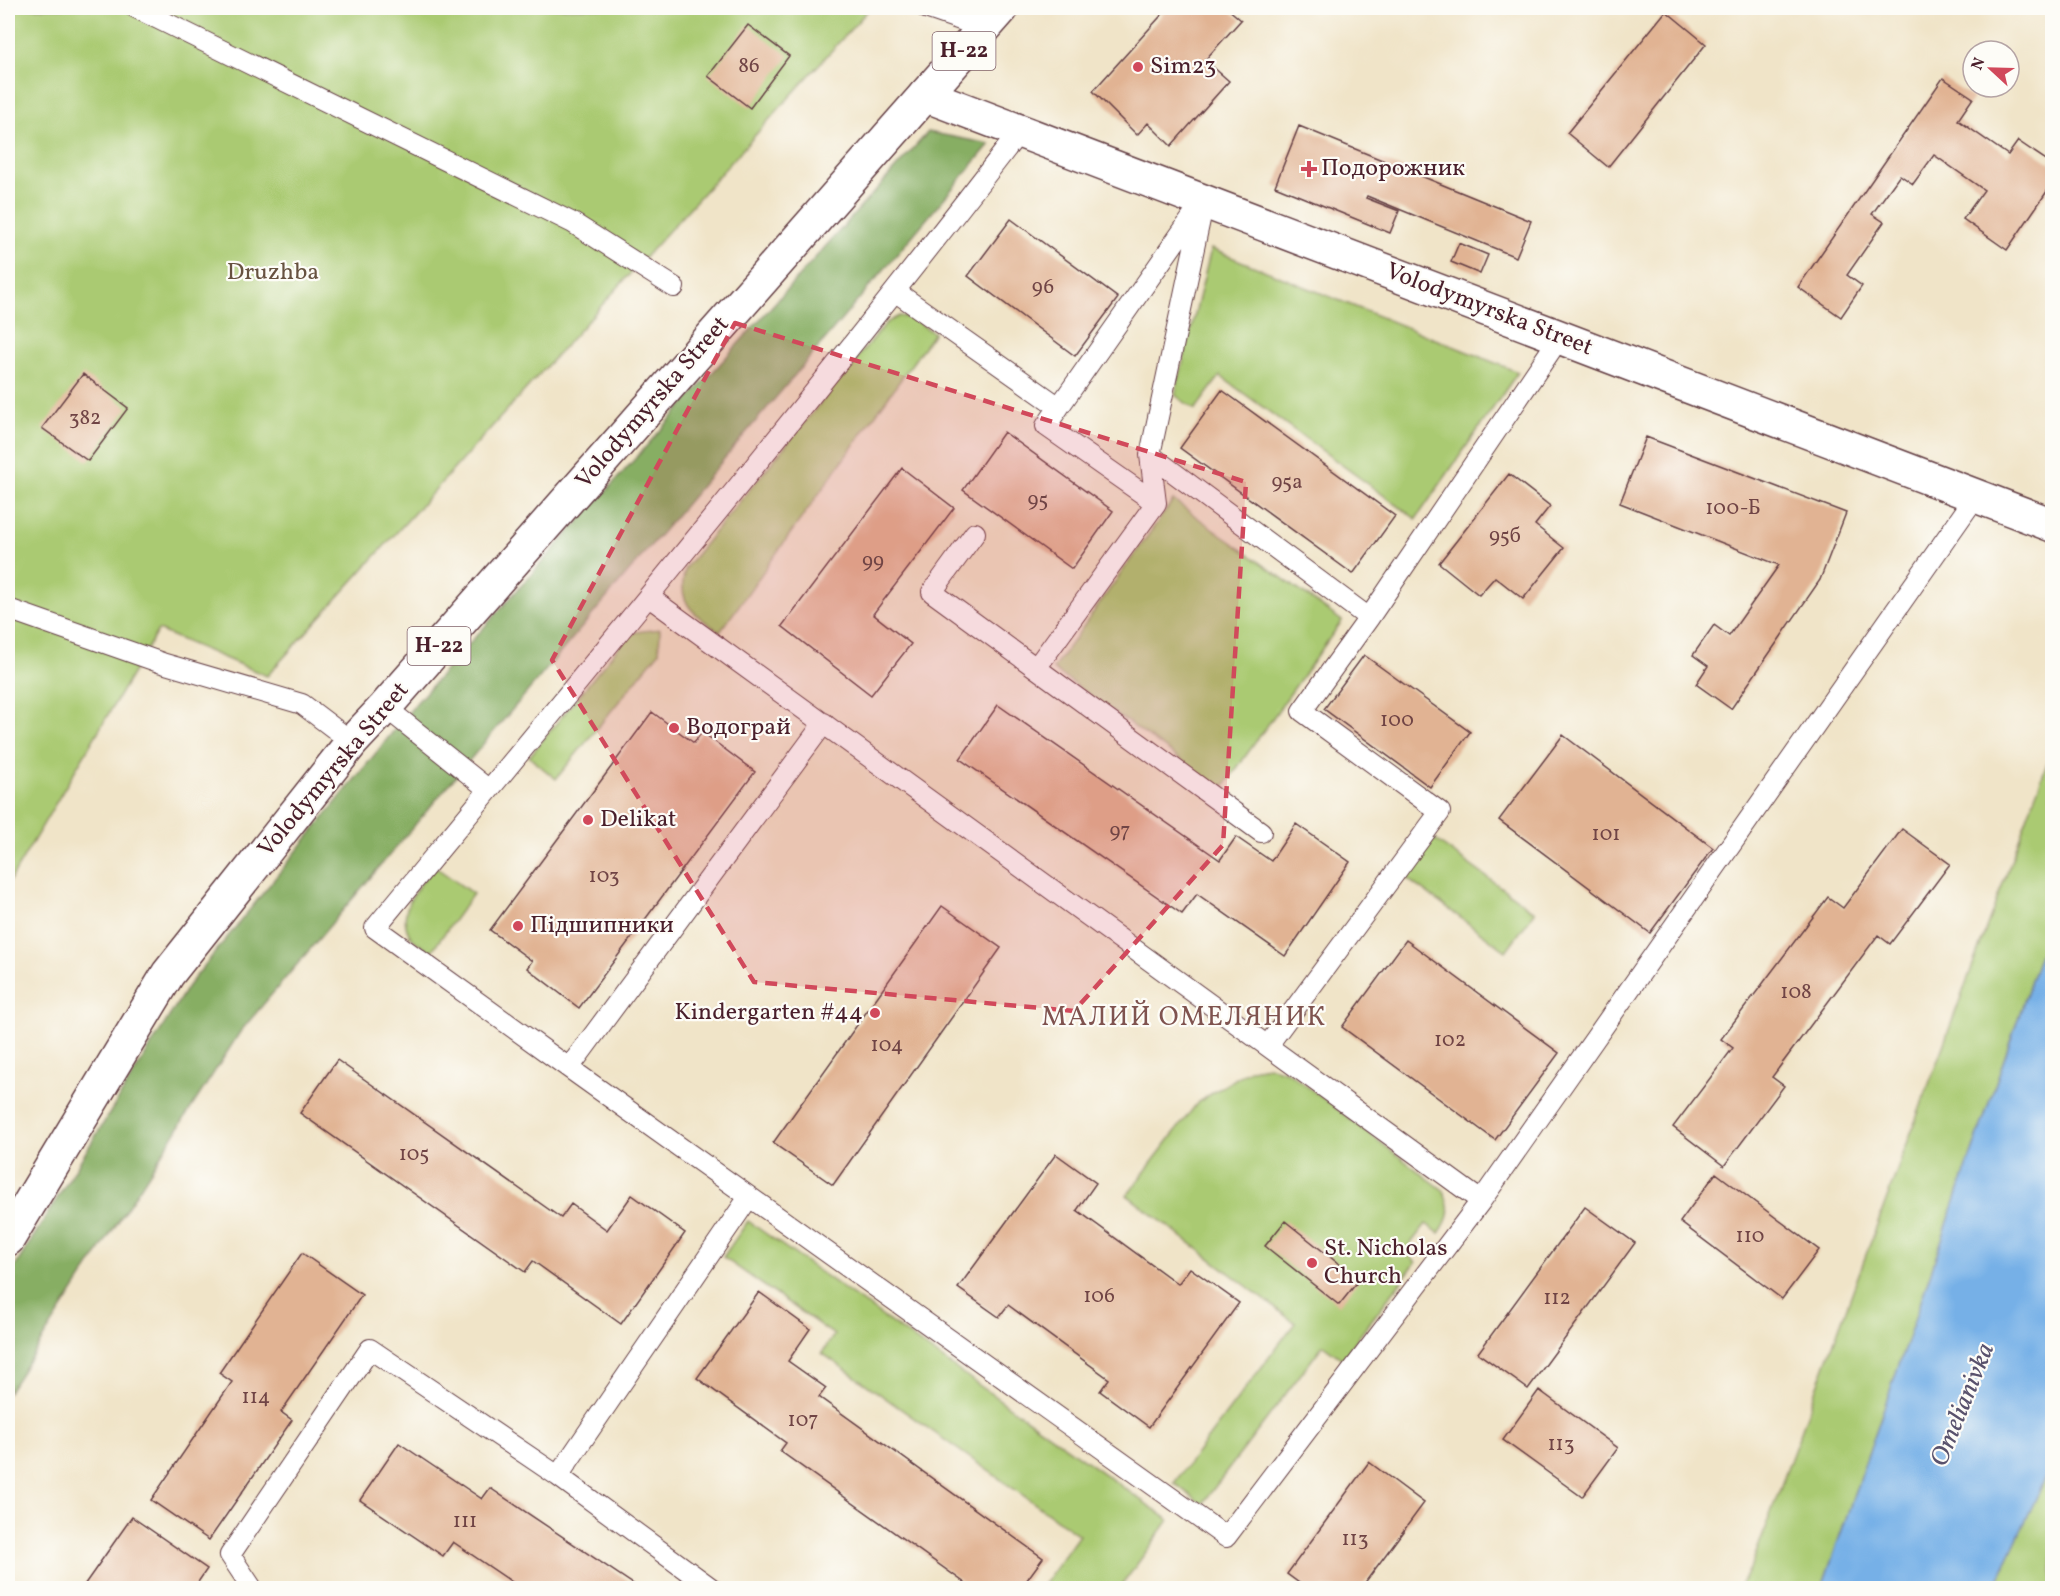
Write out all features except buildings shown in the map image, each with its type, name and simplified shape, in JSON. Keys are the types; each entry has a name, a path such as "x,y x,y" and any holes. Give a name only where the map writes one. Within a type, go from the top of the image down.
{"main road":[{"name":"Volodymyrska Street","path":"8,1239 168,974 351,742 385,707 993,18"},
{"name":"Volodymyrska Street","path":"925,95 2052,525"}],"lane":[{"path":"136,8 573,223 674,287"},
{"path":"926,8 993,18"},
{"path":"1020,131 896,292 649,597 375,928 1226,1538 1481,1201 1976,496"},
{"path":"1155,503 1046,426 1204,201"},
{"path":"1036,668 1155,503 1150,455 1204,201"},
{"path":"896,292 1059,407"},
{"path":"1268,1045 1440,812 1302,711 1369,618 1560,337"},
{"path":"1150,455 1369,618"},
{"path":"975,533 932,592 1261,832"},
{"path":"649,597 1481,1201"},
{"path":"8,609 162,663 302,704 351,742"},
{"path":"385,707 489,790"},
{"path":"568,1068 824,723"},
{"path":"558,1476 749,1197"},
{"path":"252,1588 230,1555 370,1349 558,1476 711,1588"}],"highlighted area":[{"path":"735,323 1246,482 1223,845 1074,1011 754,982 552,660"}],"green space":[{"name":"Druzhba","path":"8,8 870,8 267,676 158,630 8,884"},
{"path":"928,132 990,144 240,1032 8,1393 8,1278 188,986 417,702"},
{"path":"1211,249 1518,372 1416,519 1220,376 1195,410 1175,395"},
{"path":"899,316 911,318 934,333 720,632 694,613 689,606 683,590 686,567 886,323"},
{"path":"1173,500 1342,621 1222,789 1053,669"},
{"path":"660,629 659,652 556,779 529,757 624,640 636,632"},
{"path":"2052,750 2052,920 1822,1588 1738,1588 1751,1567"},
{"path":"1434,839 1535,912 1506,951 1406,878"},
{"path":"434,866 473,894 431,952 411,937 405,916 411,898"},
{"path":"1268,1066 1288,1072 1443,1190 1448,1217 1439,1233 1426,1224 1404,1252 1416,1262 1342,1359 1323,1345 1202,1504 1174,1483 1295,1323 1127,1195 1198,1102 1251,1069"},
{"path":"748,1221 1169,1520 1120,1588 1041,1588 1079,1535 822,1353 834,1335 723,1257"},
{"path":"2052,1464 2052,1588 1994,1588"}],"water":[{"name":"Omelianivka","path":"2052,920 2052,1464 1994,1588 1822,1588"}],"place":[{"name":"Sim23","path":"1138,67"},
{"name":"Подорожник","path":"1309,169"},
{"name":"Водограй","path":"674,728"},
{"name":"Delikat","path":"588,820"},
{"name":"Підшипники","path":"518,926"},
{"name":"Kindergarten #44","path":"875,1013"},
{"name":"St. Nicholas Church","path":"1312,1263"}],"district":[{"name":"МАЛИЙ ОМЕЛЯНИК","path":"1184,1018"}]}
